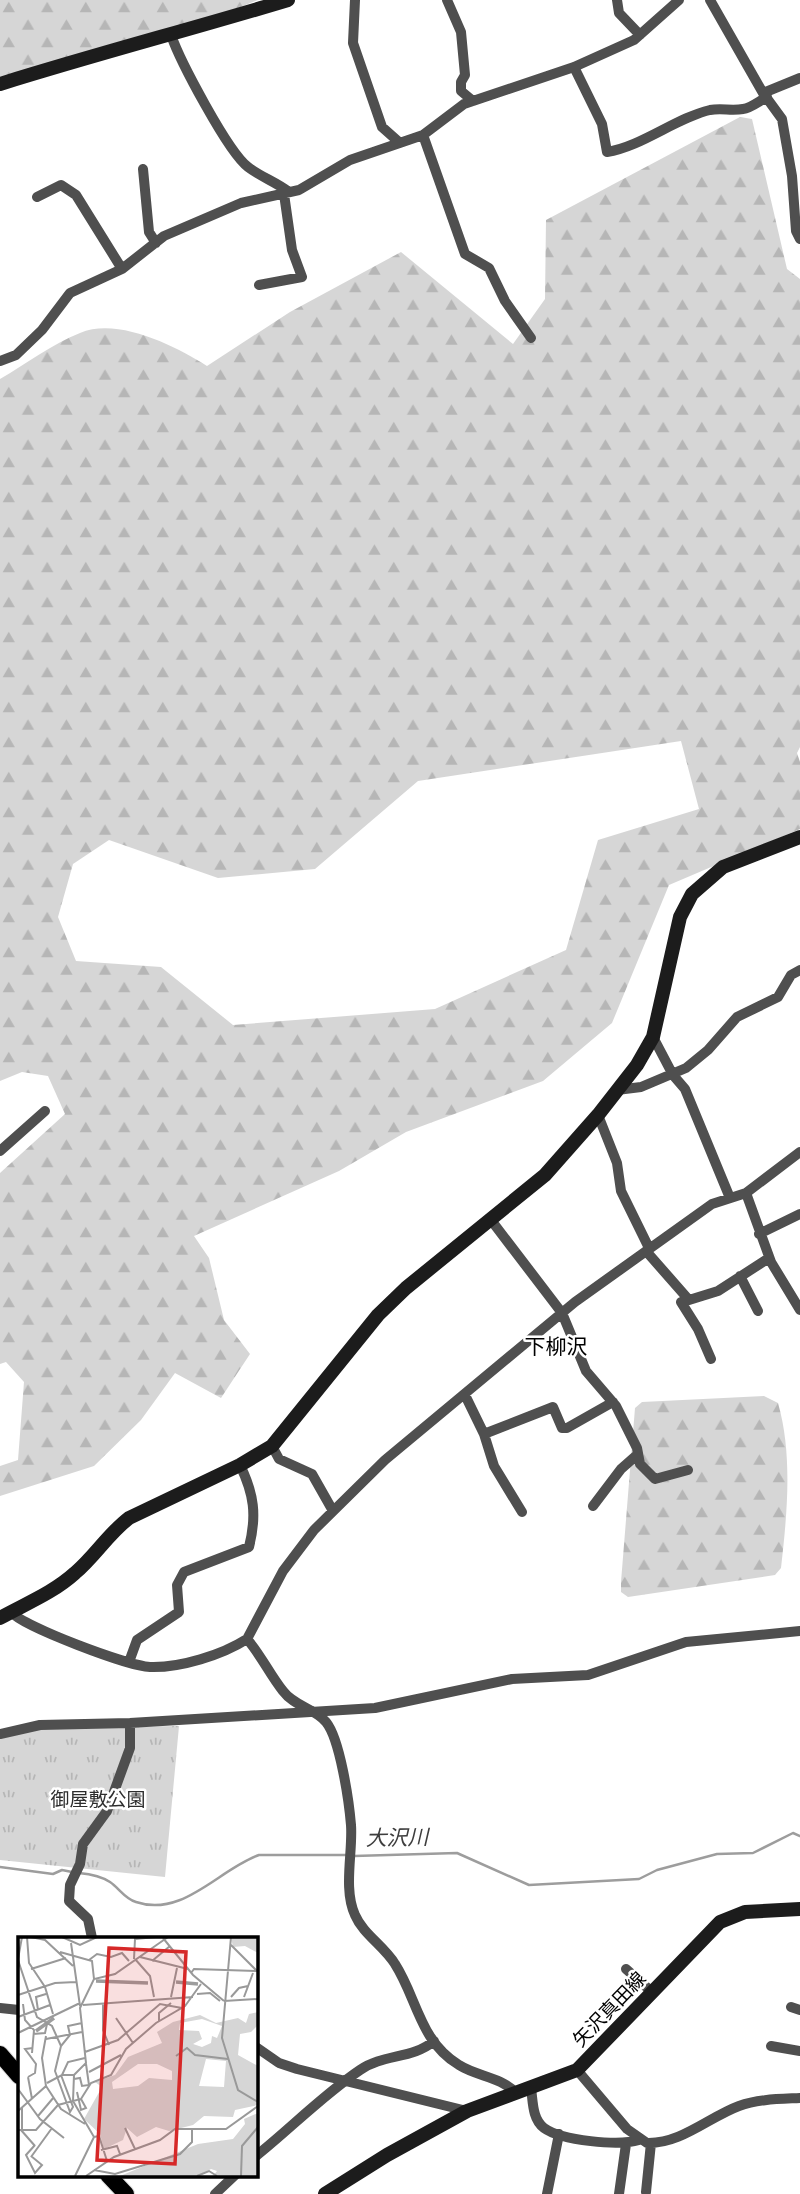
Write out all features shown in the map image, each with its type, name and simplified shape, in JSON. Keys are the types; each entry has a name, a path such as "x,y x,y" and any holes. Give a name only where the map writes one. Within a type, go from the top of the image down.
{"main road":[{"path":"0,2054 18,2075"},
{"path":"109,2176 125,2194"}],"street":[{"path":"0,84 118,47 171,35 288,0"},
{"path":"355,0 353,43 382,127 400,143"},
{"path":"447,0 461,32 465,75 461,91 473,101"},
{"path":"617,0 619,13 640,35"},
{"path":"0,361 16,355 70,293 122,270 156,243 241,203 287,193 350,160 423,135 473,101 574,67 640,35 679,0"},
{"path":"710,0 765,95 782,118 787,137 796,231 800,239"},
{"path":"171,35 218,127 247,166 274,180 287,193 292,250 302,276 260,285"},
{"path":"574,67 602,124 607,152 626,149 636,140 670,129 710,110 744,109 800,78"},
{"path":"423,135 465,254 489,268 505,301 531,338"},
{"path":"143,169 149,232 156,243"},
{"path":"37,197 61,185 76,195 122,270"},
{"path":"6,1615 63,1583 129,1518 240,1465 272,1446 378,1315 406,1288 545,1175 598,1115 637,1065 653,1037 680,917 692,894 723,867 800,837"},
{"path":"617,1090 630,1090 673,1075 708,1050 737,1017 778,998 792,975 800,970"},
{"path":"653,1037 673,1075 685,1089 730,1198"},
{"path":"0,1151 45,1111"},
{"path":"598,1115 617,1163 621,1191 648,1250 689,1300"},
{"path":"6,1615 128,1662 151,1667 220,1653 247,1639 283,1571 333,1511 385,1460 562,1313 712,1205 746,1193 800,1152"},
{"path":"746,1193 769,1258 800,1310"},
{"path":"759,1234 800,1214"},
{"path":"491,1220 562,1313 586,1371 613,1402 638,1454 640,1465 655,1479 688,1470"},
{"path":"710,1359 698,1329 681,1302 718,1291 769,1258"},
{"path":"740,1276 758,1311"},
{"path":"465,1395 484,1434 494,1466 522,1512"},
{"path":"484,1434 553,1407 562,1428 567,1428 613,1402"},
{"path":"272,1446 279,1459 312,1474 333,1511"},
{"path":"593,1506 621,1469 638,1454"},
{"path":"128,1662 137,1640 179,1612 177,1585 184,1572 249,1547 256,1509 252,1491 240,1465"},
{"path":"0,1734 40,1725 130,1723 375,1708 512,1679 588,1675 686,1642 800,1631"},
{"path":"247,1639 264,1658 282,1691 291,1700 314,1712 330,1728 348,1801 354,1913 359,1924 394,1962 413,2008 434,2041 458,2065 509,2084 516,2093"},
{"path":"92,1937 89,1919 69,1900 69,1885 76,1873 85,1838 107,1811 130,1748 130,1723"},
{"name":"矢沢真田線","path":"326,2194 387,2155 467,2111 577,2070 720,1922 745,1912 800,1909"},
{"path":"626,1969 652,1992"},
{"path":"0,2008 18,2010"},
{"path":"257,2155 346,2081 372,2063 426,2048 434,2041"},
{"path":"771,2046 800,2051"},
{"path":"257,2048 279,2063 467,2111"},
{"path":"577,2070 639,2140"},
{"path":"531,2088 534,2115 544,2127 559,2134 625,2144 639,2140 651,2143 687,2133 740,2105 772,2099 800,2098"},
{"path":"547,2194 559,2134"},
{"path":"646,2192 651,2143"},
{"path":"619,2194 625,2144"},
{"path":"215,2194 233,2176"}],"green space":[{"path":"0,0 258,0 171,35 0,84"},
{"path":"740,117 752,119 787,269 800,279 800,747 797,753 800,762 800,829 669,885 612,1023 543,1081 406,1132 339,1171 194,1236 209,1258 224,1320 250,1354 221,1398 175,1373 141,1420 94,1466 0,1496 0,1466 18,1460 24,1382 6,1362 0,1364 0,1173 65,1114 48,1076 22,1072 0,1081 0,379 59,343 95,329 128,331 146,336 207,366 290,312 401,252 513,344 545,299 546,220","holes":["681,741 699,809 598,840 566,950 435,1009 233,1025 161,967 76,961 58,917 73,864 109,840 218,878 315,869 418,781"]},
{"path":"764,1396 778,1403 786,1443 787,1506 781,1568 775,1575 628,1597 621,1592 621,1582 635,1408 642,1402"},
{"name":"御屋敷公園","path":"179,1726 165,1877 0,1860 0,1738 41,1728"}],"waterway":[{"name":"大沢川","path":"354,1856 457,1853 529,1885 639,1879 657,1870 717,1854 753,1853 793,1833 800,1836"},
{"name":"大沢川","path":"79,1873 103,1878 132,1901 153,1905 185,1898 259,1855 348,1855"},
{"name":"大沢川","path":"0,1867 53,1874 62,1870 72,1872"}],"district":[{"name":"下柳沢","path":"556,1347"}]}
